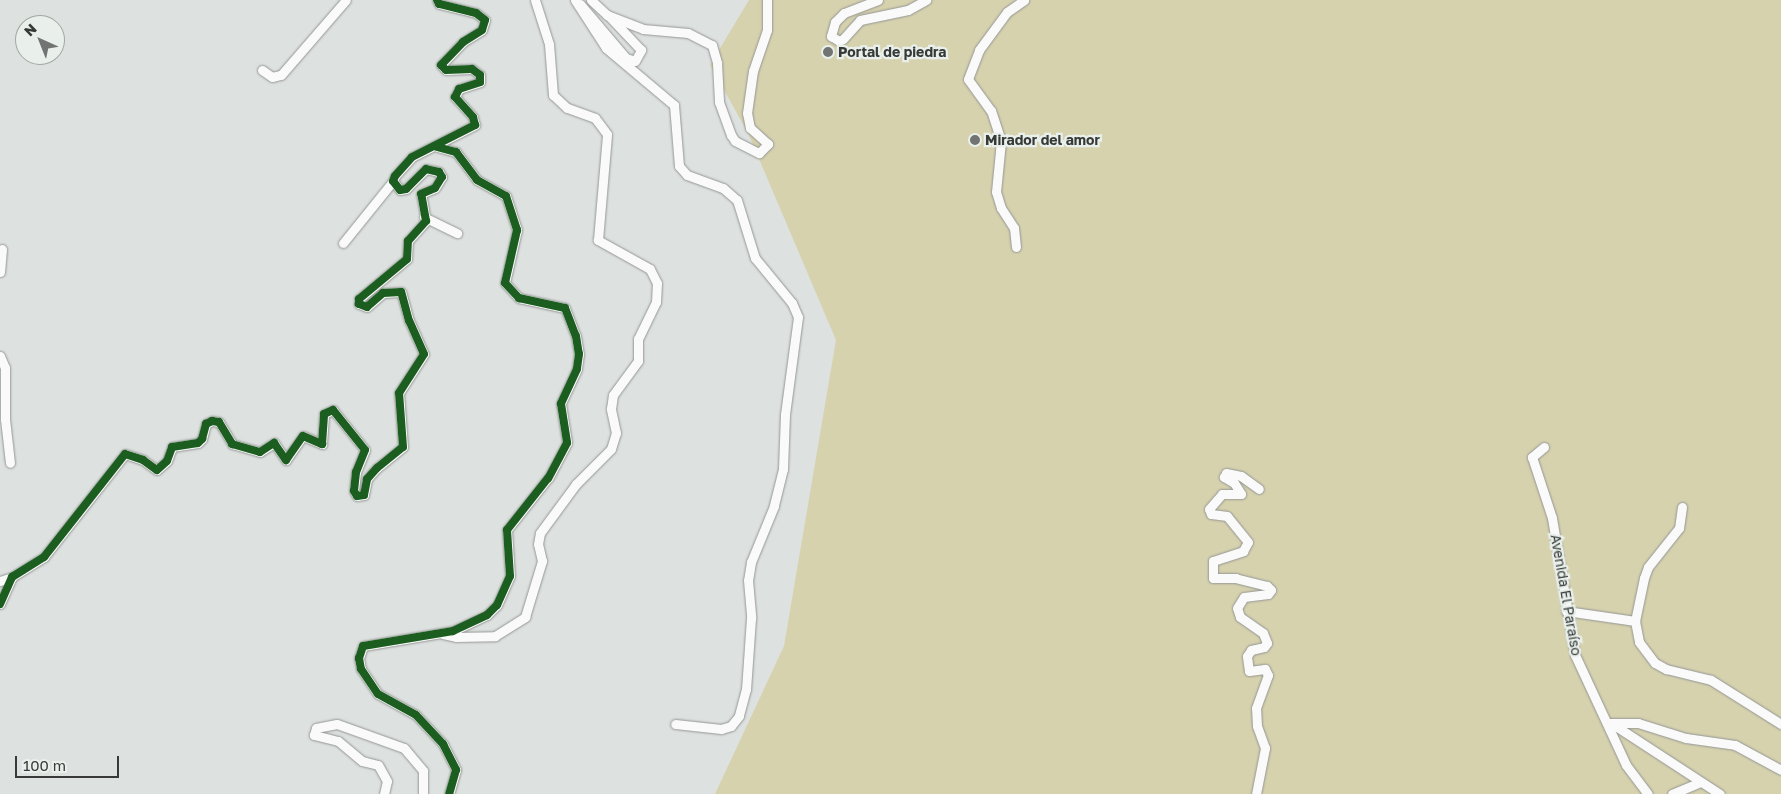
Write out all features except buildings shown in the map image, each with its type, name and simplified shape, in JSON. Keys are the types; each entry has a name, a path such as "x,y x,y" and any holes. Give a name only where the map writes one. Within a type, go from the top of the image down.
{"street":[{"path":"262,70 272,77 281,75 346,0"},
{"path":"343,243 412,158 437,147 474,125 473,118 455,97 459,89 480,82 480,75 472,69 446,70 441,65 463,42 482,30 486,22 476,13 439,4 437,0"},
{"path":"441,634 456,637 495,636 525,617 542,561 540,533 576,484 611,449 616,433 611,409 613,395 638,361 638,339 656,302 657,283 650,269 598,240 607,134 595,118 567,108 553,94 549,44 536,0"},
{"path":"576,0 626,58 635,61 641,50 591,0"},
{"path":"576,0 606,48 674,105 679,166 687,175 723,188 737,200 755,258 792,303 798,317 788,380 783,469 774,506 751,562 748,580 751,618 746,689 739,716 731,726 721,729 675,724"},
{"path":"607,15 650,31 688,33 712,45 717,63 719,102 731,135 735,141 759,153 768,144 750,128 747,113 754,71 767,30 767,0"},
{"path":"878,0 844,12 835,22 831,36 839,41 844,39 860,20 908,10 926,0"},
{"path":"1016,246 1014,228 1001,208 996,192 1001,141 991,111 968,79 979,50 1007,12 1024,0"},
{"path":"437,147 456,152 477,180 506,196 517,230 505,283 519,298 565,308 576,336 579,354 577,369 561,404 567,443 548,478 507,530 510,576 499,601 480,619 441,634 363,646 359,658 361,669 378,694 416,715 443,744 456,770 449,794"},
{"path":"0,581 12,577 44,557 121,457 125,454 143,460 157,470 167,461 172,447 198,443 202,439 206,424 219,422 232,444 253,452 260,452 274,443 286,460 303,436 322,444 324,414 333,410 342,424 364,446 354,491 358,496 364,495 368,479 403,446 399,393 424,354 409,321 401,292 383,293 367,307 359,304 358,299 407,260 408,241 424,226 421,194 441,183 439,172 426,170 406,189 396,188 393,181"},
{"path":"424,217 457,233"},
{"path":"0,272 2,250"},
{"path":"0,356 5,368 5,419 10,463"},
{"name":"Avenida El Paraíso","path":"1544,447 1532,456 1552,518 1566,611 1579,668 1607,722 1626,765 1648,794"},
{"path":"1256,794 1265,748 1257,726 1256,708 1268,675 1265,669 1249,671 1247,656 1251,650 1264,647 1266,643 1263,632 1242,618 1237,608 1244,597 1268,594 1271,590 1267,586 1236,578 1213,578 1213,561 1229,553 1243,551 1248,542 1227,516 1211,514 1209,509 1222,494 1241,494 1234,483 1224,476 1226,473 1241,476 1259,489"},
{"path":"1682,507 1675,535 1648,567 1635,621 1639,642 1655,663 1666,669 1711,680 1781,724"},
{"path":"0,604 12,577"},
{"path":"1566,611 1635,621"},
{"path":"1607,722 1638,723 1686,738 1735,745 1781,770"},
{"path":"1607,722 1720,794"},
{"path":"384,794 386,781 378,765 362,761 338,741 314,735 316,728 337,724 404,748 423,771 423,794"},
{"path":"1672,794 1700,782"}],"shaded area":[{"path":"749,0 1781,0 1781,794 715,794 784,646 836,340 748,133 710,65"}],"cycle path":[{"path":"0,604 12,577 44,557 125,454 143,460 157,470 167,461 172,447 198,443 202,439 206,424 212,421 219,422 232,444 260,452 274,443 286,460 303,436 322,444 324,414 333,410 365,450 356,472 354,491 357,496 364,495 367,479 377,468 403,447 399,393 424,354 409,321 401,292 383,293 367,307 359,304 359,299 407,259 408,241 426,221 421,194 435,188 442,177 439,172 426,169 406,189 400,190 393,181 395,176 412,157 475,125 473,117 455,97 459,89 480,82 480,75 472,69 446,70 441,65 463,42 482,30 485,20 476,13 439,4 437,0"},
{"path":"437,147 456,152 477,180 506,196 517,230 505,283 519,298 565,308 576,336 579,354 577,369 561,404 567,443 548,478 507,530 510,576 497,605 487,615 453,631 363,646 359,658 361,669 378,694 416,715 443,744 456,770 449,794"}],"place":[{"name":"Portal de piedra","path":"828,52"},
{"name":"Mirador del amor","path":"975,140"}]}
